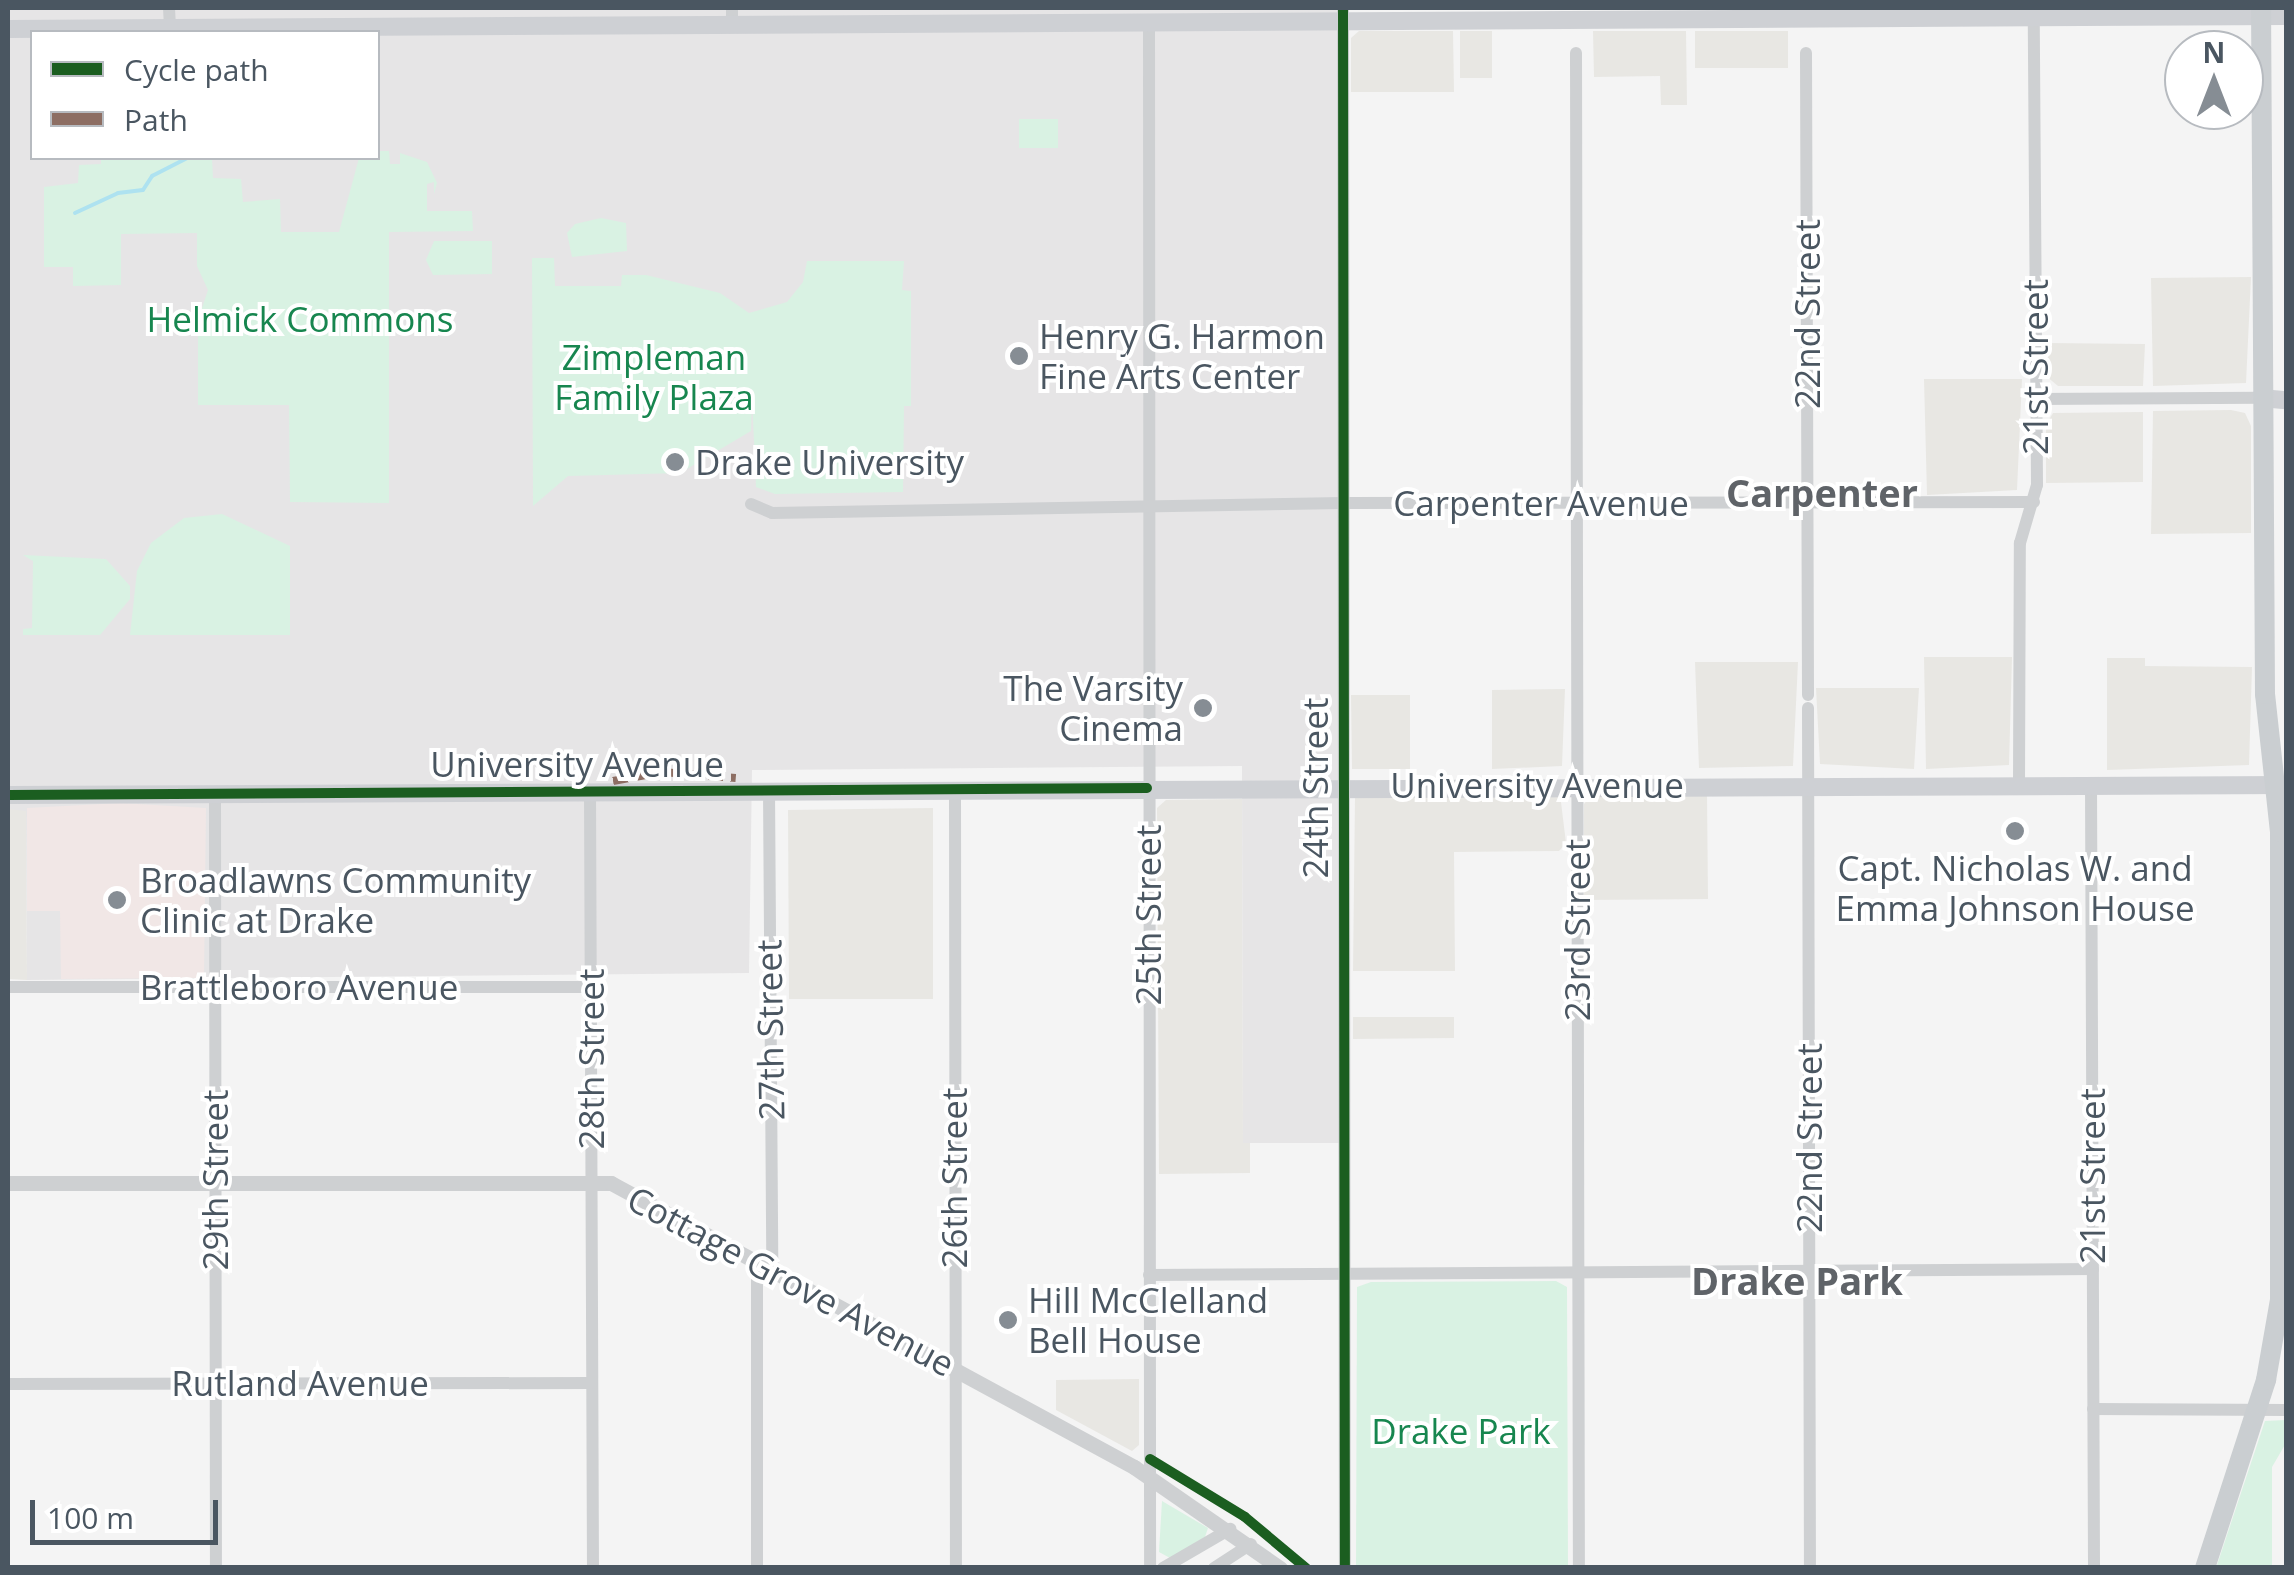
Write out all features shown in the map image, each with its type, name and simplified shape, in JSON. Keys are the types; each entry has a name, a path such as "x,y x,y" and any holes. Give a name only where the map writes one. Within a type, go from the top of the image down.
{"main road":[{"path":"8,29 732,16 1149,22 1342,14 2261,12 2286,16"},
{"path":"2205,1568 2257,1409 2276,1329 2282,1232 2280,786 2265,694 2261,12"},
{"path":"2261,398 2286,400"},
{"name":"University Avenue","path":"8,795 1808,784 2280,786"}],"street":[{"path":"170,8 170,28"},
{"name":"21st Street","path":"2019,784 2020,543 2034,502 2034,12"},
{"name":"24th Street","path":"1342,14 1345,1568"},
{"name":"25th Street","path":"1149,22 1150,1568"},
{"name":"23rd Street","path":"1576,53 1579,1568"},
{"name":"22nd Street","path":"1806,53 1810,1568"},
{"path":"2034,398 2261,398"},
{"name":"Carpenter Avenue","path":"751,504 772,513 1342,503 2034,502"},
{"name":"21st Street","path":"2091,784 2094,1568"},
{"name":"26th Street","path":"955,789 956,1568"},
{"name":"27th Street","path":"757,1568 769,790"},
{"name":"28th Street","path":"590,791 593,1568"},
{"name":"29th Street","path":"216,793 216,1568"},
{"name":"Brattleboro Avenue","path":"8,987 592,987"},
{"name":"Cottage Grove Avenue","path":"8,1184 611,1184 1150,1476 1280,1568"},
{"path":"1149,1275 2092,1270"},
{"name":"Rutland Avenue","path":"8,1384 592,1382"},
{"path":"2093,1409 2286,1410"},
{"path":"1163,1568 1230,1529"},
{"path":"1214,1568 1251,1544"}],"shaded area":[{"name":"Drake University","path":"8,8 1342,8 1344,1143 1243,1143 1242,766 752,770 749,973 27,980 26,811 8,809"},
{"path":"1359,31 1453,31 1454,92 1351,92 1351,38"},
{"path":"1460,31 1492,31 1492,78 1460,78"},
{"path":"1593,31 1686,31 1687,105 1661,105 1660,76 1594,77"},
{"path":"1695,31 1788,31 1788,68 1695,68"},
{"path":"2251,277 2246,383 2153,386 2151,278"},
{"path":"2046,343 2145,344 2143,386 2058,386 2046,376"},
{"path":"1924,379 2022,379 2017,490 1927,495"},
{"path":"2153,411 2245,413 2251,426 2251,533 2151,534"},
{"path":"2143,412 2143,482 2046,483 2046,425 2053,413"},
{"path":"1924,657 2012,657 2009,765 1926,769"},
{"path":"2107,658 2145,658 2145,666 2252,667 2249,765 2107,770"},
{"path":"1695,662 1798,662 1793,766 1699,768"},
{"path":"1816,688 1919,688 1914,769 1820,764"},
{"path":"1565,689 1562,766 1492,769 1492,690"},
{"path":"1351,695 1410,695 1410,769 1352,769"},
{"path":"1560,794 1566,843 1559,851 1454,852 1455,971 1353,971 1355,797"},
{"path":"1707,794 1708,899 1584,900 1584,804 1590,797"},
{"path":"1242,799 1243,1143 1250,1143 1250,1173 1159,1174 1157,808 1166,800"},
{"name":"Broadlawns Community Clinic at Drake","path":"120,803 206,808 204,978 61,979 60,911 27,911 27,808"},
{"path":"8,807 26,810 27,980 8,979"},
{"path":"933,808 933,999 789,999 788,810"},
{"path":"1353,1017 1454,1017 1454,1038 1353,1039"},
{"path":"1139,1379 1139,1445 1132,1451 1056,1410 1056,1380"}],"green space":[{"path":"1019,119 1058,119 1058,148 1019,148"},
{"name":"Helmick Commons","path":"380,151 389,151 390,164 400,164 400,153 427,162 437,183 434,194 434,182 427,184 427,211 472,211 473,231 389,232 389,503 290,502 289,405 198,405 198,320 208,290 197,266 197,233 121,234 121,285 73,286 73,267 44,267 44,187 78,183 79,165 101,164 101,160 212,160 213,178 241,179 243,202 280,199 281,232 339,232 358,160 380,160"},
{"path":"601,218 626,223 627,251 572,257 567,233 575,224"},
{"path":"434,241 492,241 492,274 433,275 426,260"},
{"name":"Zimpleman Family Plaza","path":"532,258 554,258 555,286 621,286 622,275 646,275 720,293 749,313 787,302 803,282 807,261 904,261 902,290 911,291 911,406 904,406 903,492 775,494 756,487 752,397 751,431 680,473 568,476 533,506"},
{"path":"222,514 290,546 290,635 130,635 137,571 151,543 184,518"},
{"path":"23,555 106,559 130,586 130,599 100,635 23,635 23,629 32,628 33,561"},
{"name":"Drake Park","path":"1556,1281 1567,1287 1568,1567 1356,1567 1357,1287 1371,1282"},
{"path":"2286,1420 2286,1443 2272,1467 2272,1567 2216,1568 2265,1421"},
{"path":"1162,1501 1208,1528 1205,1537 1170,1558 1159,1552"}],"waterway":[{"path":"75,213 118,193 143,190 152,176 183,160"}],"marked path":[{"path":"613,781 662,772 736,778"}],"cycle path":[{"path":"1343,8 1345,1568"},
{"path":"8,795 1147,788"},
{"path":"1150,1459 1245,1517 1306,1568"}],"place":[{"name":"Henry G. Harmon Fine Arts Center","path":"1019,356"},
{"name":"Drake University","path":"675,462"},
{"name":"The Varsity Cinema","path":"1203,708"},
{"name":"Capt. Nicholas W. and Emma Johnson House","path":"2015,831"},
{"name":"Broadlawns Community Clinic at Drake","path":"117,900"},
{"name":"Hill McClelland Bell House","path":"1008,1320"}],"district":[{"name":"Carpenter","path":"1822,493"},
{"name":"Drake Park","path":"1797,1281"}]}
